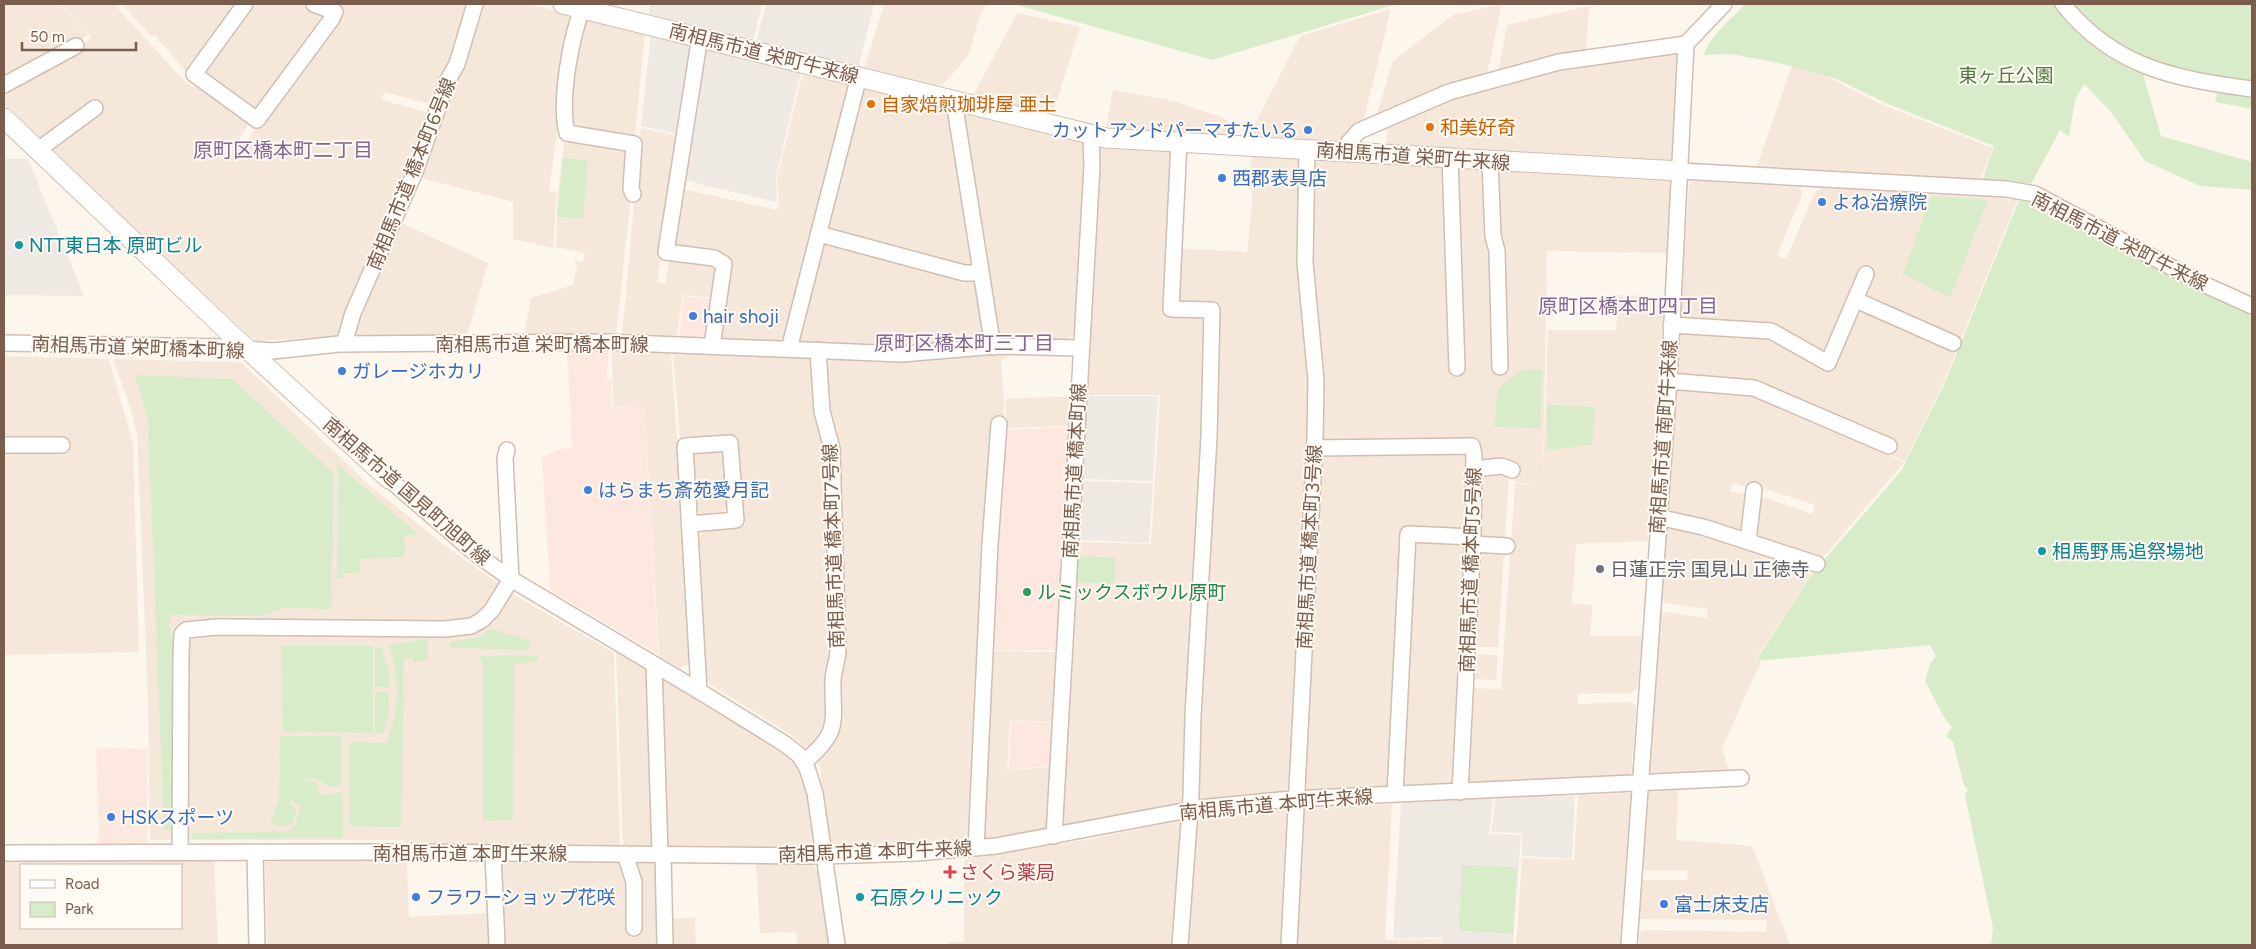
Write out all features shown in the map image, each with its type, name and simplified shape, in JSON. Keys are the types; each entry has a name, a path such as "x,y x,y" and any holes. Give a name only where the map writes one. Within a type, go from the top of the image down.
{"street":[{"path":"245,4 194,74 257,120 331,20 334,12 314,4"},
{"name":"南相馬市道 橋本町6号線","path":"344,344 353,312 414,172 448,80 457,64 475,4"},
{"name":"南相馬市道 栄町牛来線","path":"563,4 583,6 1091,136 2021,191 2035,194 2060,206 2199,282 2252,306"},
{"path":"1346,151 1349,142 1359,131 1449,92 1559,62 1686,44 1724,4"},
{"path":"2063,4 2073,16 2100,40 2130,60 2153,70 2199,82 2252,89"},
{"path":"583,6 567,74 564,121 567,133 634,144 631,189 633,194"},
{"path":"700,36 666,252 714,258 724,264 712,346"},
{"name":"南相馬市道 南町牛来線","path":"1629,945 1669,381 1686,44"},
{"path":"4,85 76,46"},
{"path":"789,349 858,76"},
{"path":"954,101 993,346"},
{"path":"38,150 95,108"},
{"name":"南相馬市道 国見町旭町線","path":"4,118 248,349 389,479 476,554 511,579 785,744 804,762 815,793 837,945"},
{"name":"南相馬市道 橋本町線","path":"1054,836 1092,166 1091,136"},
{"path":"1179,142 1171,308 1212,310 1209,437 1190,810 1180,945"},
{"name":"南相馬市道 橋本町3号線","path":"1289,945 1316,380 1305,263 1307,149"},
{"path":"1450,158 1457,368"},
{"path":"1490,161 1493,236 1497,251 1500,367"},
{"path":"819,234 964,273 980,273"},
{"path":"1671,326 1772,331 1828,363 1866,274"},
{"path":"1856,300 1953,344"},
{"name":"南相馬市道 栄町橋本町線","path":"4,343 273,351 344,344 595,342 902,354 993,346 1081,348"},
{"name":"南相馬市道 橋本町7号線","path":"804,762 823,746 834,725 834,673 838,652 832,458 828,428 822,411 818,350"},
{"path":"1669,381 1754,388 1889,446"},
{"path":"976,848 990,544 999,424"},
{"path":"691,524 736,520 730,443 684,446 691,524 699,691"},
{"name":"南相馬市道 橋本町5号線","path":"1314,448 1464,444 1472,446 1474,469 1473,541 1460,792"},
{"path":"4,445 62,445"},
{"path":"180,852 180,654 182,634 186,630 211,627 458,628 471,626 492,610 511,579 505,458 507,450"},
{"path":"1474,469 1502,466 1512,470"},
{"path":"1748,541 1754,490"},
{"path":"1658,517 1684,522 1748,541 1816,564"},
{"path":"1395,794 1408,534 1507,546"},
{"path":"654,665 665,945"},
{"name":"南相馬市道 本町牛来線","path":"4,853 255,852 823,856 916,853 976,848 1054,836 1190,810 1296,799 1741,778"},
{"path":"255,852 258,945"},
{"path":"493,853 496,945"},
{"path":"625,854 634,882 634,928"}],"shaded area":[{"path":"4,4 59,4 88,35 4,79"},
{"path":"60,4 114,4 187,84 192,87 201,85 247,119 247,126 238,141 243,146 338,16 326,4 471,4 461,42 433,105 384,92 382,100 430,113 415,156 340,330 335,336 261,341 251,338 4,104 4,89 79,50 91,37"},
{"path":"122,4 237,4 190,72 186,72 155,35 152,37"},
{"path":"249,4 303,4 324,13 327,17 258,112 198,70"},
{"path":"480,4 527,4 568,13 573,18 549,191 557,192 553,248 513,239 513,202 422,178 420,174 452,83 461,71 470,48 468,46"},
{"path":"650,4 762,4 753,41 649,14"},
{"path":"766,4 874,4 858,68 756,42"},
{"path":"884,4 987,4 979,18 969,54 951,76 938,88 864,69"},
{"path":"1502,4 1486,78 1376,117 1393,61 1453,15"},
{"path":"1589,6 1586,53 1498,73 1507,25"},
{"path":"1391,9 1364,119 1342,145 1248,138 1300,36"},
{"path":"1017,13 1080,27 1052,116 974,94"},
{"path":"587,17 645,31 635,136 576,127 572,121 574,70"},
{"path":"651,34 693,43 679,134 641,126"},
{"path":"707,47 801,71 776,177 777,202 707,186 686,180 683,176 703,49"},
{"path":"1676,53 1673,162 1387,147 1387,123 1463,94 1555,69"},
{"path":"1794,59 1878,103 1993,148 1981,179 1879,175 1757,166"},
{"path":"803,72 853,85 787,342 718,339 730,266 672,247 680,193 687,190 777,210 779,203 777,178"},
{"path":"860,86 952,110 973,253 969,265 965,268 822,230"},
{"path":"1113,90 1174,101 1228,120 1225,135 1106,127"},
{"path":"965,112 1083,141 1084,177 1074,335 1065,340 996,339 961,116"},
{"path":"641,128 680,136 657,282 665,284 670,257 718,266 716,298 683,295 676,338 622,336"},
{"path":"569,142 623,149 627,156 631,196 616,336 524,335 531,298 573,285 577,267 574,260 582,262 585,253 556,247 558,191 564,144"},
{"path":"1104,145 1170,150 1173,154 1164,313 1203,315 1207,320 1185,803 1065,826 1062,822 1077,542 1151,544 1160,395 1086,395 1098,149"},
{"path":"1251,155 1302,157 1311,384 1292,791 1200,800 1195,796 1217,306 1179,303 1179,248 1247,252 1252,206"},
{"path":"1317,158 1442,166 1446,173 1455,172 1460,167 1485,168 1496,237 1496,175 1503,170 1669,179 1671,185 1667,253 1547,251 1543,475 1548,330 1616,330 1618,295 1664,296 1648,541 1576,544 1572,604 1593,605 1590,636 1642,636 1637,689 1630,693 1578,694 1578,704 1632,702 1636,707 1631,776 1466,782 1471,688 1501,689 1515,483 1537,485 1515,482 1514,464 1483,463 1479,460 1479,439 1322,444 1310,262 1312,163"},
{"path":"4,159 28,159 84,296 4,295"},
{"path":"1694,181 1800,187 1802,195 1777,255 1786,259 1815,192 1823,188 2018,199 1961,339 1866,299 1829,350 1818,352 1772,327 1680,321 1689,185"},
{"path":"399,222 488,263 467,336 353,338 357,315"},
{"path":"820,237 978,280 988,341 901,346 794,342"},
{"path":"684,296 715,300 707,339 679,338"},
{"path":"1864,311 1961,340 1942,386 1905,462 1887,453 1893,439 1836,416 1680,376 1677,371 1680,331 1769,336 1831,369 1856,312"},
{"path":"567,348 609,349 606,379 611,380 611,408 642,406 645,417 658,654 550,590 542,457 558,450 572,447"},
{"path":"612,350 671,353 692,663 678,668 659,656 645,416 642,406 613,407"},
{"path":"673,352 806,356 814,360 827,448 833,602 829,720 815,747 806,748 790,734 711,685 706,678 698,538 704,530 745,526 737,436 680,439"},
{"path":"1013,353 1001,361 1004,425 984,530 967,833 960,840 830,846 820,767 816,759 837,675 843,671 837,429 827,413 823,361 830,357"},
{"path":"4,356 109,359 133,444 139,652 4,655"},
{"path":"113,359 241,362 368,484 448,548 518,597 614,653 620,848 406,847 405,841 401,840 150,840 148,701 137,434 131,410"},
{"path":"1680,389 1753,395 1870,445 1904,463 1814,568 1753,538 1757,495 1812,514 1815,505 1760,487 1750,488 1733,483 1730,491 1747,495 1744,536 1667,512 1676,393"},
{"path":"1071,396 1071,426 1005,428 1006,399"},
{"path":"1086,396 1158,396 1153,481 1080,479"},
{"path":"1070,427 1056,650 992,650 1005,430"},
{"path":"718,450 725,458 727,508 721,513 701,515 695,508 692,457 698,452"},
{"path":"1464,450 1469,456 1468,531 1406,528 1390,785 1306,790 1301,785 1318,455"},
{"path":"1484,472 1509,474 1505,541 1477,540 1478,476"},
{"path":"1081,481 1153,483 1149,543 1078,540"},
{"path":"1667,524 1687,527 1814,569 1755,661 1761,662 1722,748 1729,771 1649,775 1660,616 1665,612 1707,618 1708,609 1665,603 1661,598"},
{"path":"1413,538 1467,541 1457,783 1400,786"},
{"path":"1477,550 1504,551 1498,647 1473,647"},
{"path":"616,650 650,670 656,844 651,846 623,846"},
{"path":"991,651 1057,652 1056,722 1010,720 1007,771 1054,766 1050,825 1042,830 981,839"},
{"path":"1473,654 1498,655 1496,680 1471,679"},
{"path":"663,677 792,758 800,771 809,801 813,842 808,848 669,847 664,843 659,685"},
{"path":"1011,721 1055,723 1053,765 1009,770"},
{"path":"96,748 147,749 147,845 99,844"},
{"path":"1678,790 1676,840 1752,846 1790,945 1639,945 1640,932 1647,930 1766,932 1767,920 1639,919 1642,880 1687,880 1688,870 1649,871 1642,869 1648,792"},
{"path":"1631,793 1620,945 1516,945 1522,858 1574,860 1578,795"},
{"path":"1575,796 1572,859 1522,856 1522,833 1491,832 1496,798"},
{"path":"1493,798 1489,834 1521,835 1513,945 1442,945 1442,937 1393,939 1401,803"},
{"path":"1392,804 1385,940 1441,939 1441,945 1293,945 1299,808"},
{"path":"1292,809 1284,945 1183,945 1194,819"},
{"path":"1184,820 1176,945 947,945 947,943 964,941 964,859 1085,840"},
{"path":"4,859 214,860 218,945 4,945"},
{"path":"407,859 409,917 490,913 491,945 267,945 265,862"},
{"path":"669,859 668,945 501,945 499,860"},
{"path":"810,862 822,876 832,945 797,945 796,932 760,933 756,863"},
{"path":"695,917 696,945 671,945 671,919"}],"green space":[{"path":"1013,4 1397,4 1212,60"},
{"name":"東ヶ丘公園","path":"1745,4 2252,4 2252,109 2215,102 2221,80 2102,49 2143,74 2161,136 2252,162 2252,190 2200,186 2145,161 2111,112 2084,84 2075,100 2069,137 2060,130 2031,184 1983,179 1994,146 1888,104 1834,78 1779,63 1731,54 1704,55 1716,34"},
{"path":"563,158 588,160 583,218 557,217"},
{"path":"1931,196 1988,200 1950,298 1903,274"},
{"name":"相馬野馬追祭場地","path":"2019,200 2034,203 2193,288 2252,314 2252,945 1991,945 1993,928 1965,795 1968,790 1964,785 1953,742 1946,736 1952,727 1945,719 1925,681 1930,664 1936,656 1930,645 1756,661 1811,575 1901,471 1943,387"},
{"path":"1543,369 1540,428 1494,427 1498,388 1522,370"},
{"path":"135,375 232,379 334,473 331,609 283,608 262,616 169,615 174,651 173,830 164,830 148,420"},
{"path":"1547,405 1595,407 1592,445 1547,450"},
{"path":"338,465 419,535 404,536 405,557 360,559 359,573 343,573 343,578 337,578"},
{"path":"1076,556 1116,558 1115,584 1075,582"},
{"path":"488,630 496,630 530,641 529,650 450,648 450,642 480,637"},
{"path":"428,639 428,660 414,662 414,658 404,659 401,827 350,826 350,742 386,743 394,718 397,683 389,645"},
{"path":"281,646 373,646 373,733 282,731"},
{"path":"375,648 382,648 389,673 389,687 375,687"},
{"path":"479,656 538,656 537,661 514,665 513,820 483,821 483,665"},
{"path":"375,692 389,692 388,717 383,733 375,734"},
{"path":"280,736 342,736 341,785 331,787 314,778 303,782 315,781 319,786 318,793 324,795 343,792 343,838 192,839 192,833 289,831 295,826 300,807 290,800 289,803 297,810 293,823 281,827 271,823 277,803 279,802"},
{"path":"1462,865 1517,867 1513,934 1459,930"}],"place":[{"name":"自家焙煎珈琲屋 亜土","path":"871,104"},
{"name":"和美好奇","path":"1430,127"},
{"name":"カットアンドパーマすたいる","path":"1308,130"},
{"name":"西郡表具店","path":"1222,178"},
{"name":"よね治療院","path":"1822,202"},
{"name":"NTT東日本 原町ビル","path":"19,245"},
{"name":"hair shoji","path":"693,316"},
{"name":"ガレージホカリ","path":"342,371"},
{"name":"はらまち斎苑愛月記","path":"588,490"},
{"name":"相馬野馬追祭場地","path":"2042,551"},
{"name":"日蓮正宗 国見山 正徳寺","path":"1600,569"},
{"name":"ルミックスボウル原町","path":"1027,592"},
{"name":"HSKスポーツ","path":"111,817"},
{"name":"さくら薬局","path":"950,872"},
{"name":"フラワーショップ花咲","path":"416,897"},
{"name":"石原クリニック","path":"860,897"},
{"name":"富士床支店","path":"1664,904"}],"district":[{"name":"原町区橋本町二丁目","path":"283,150"},
{"name":"原町区橋本町四丁目","path":"1628,306"},
{"name":"原町区橋本町三丁目","path":"964,343"}]}
